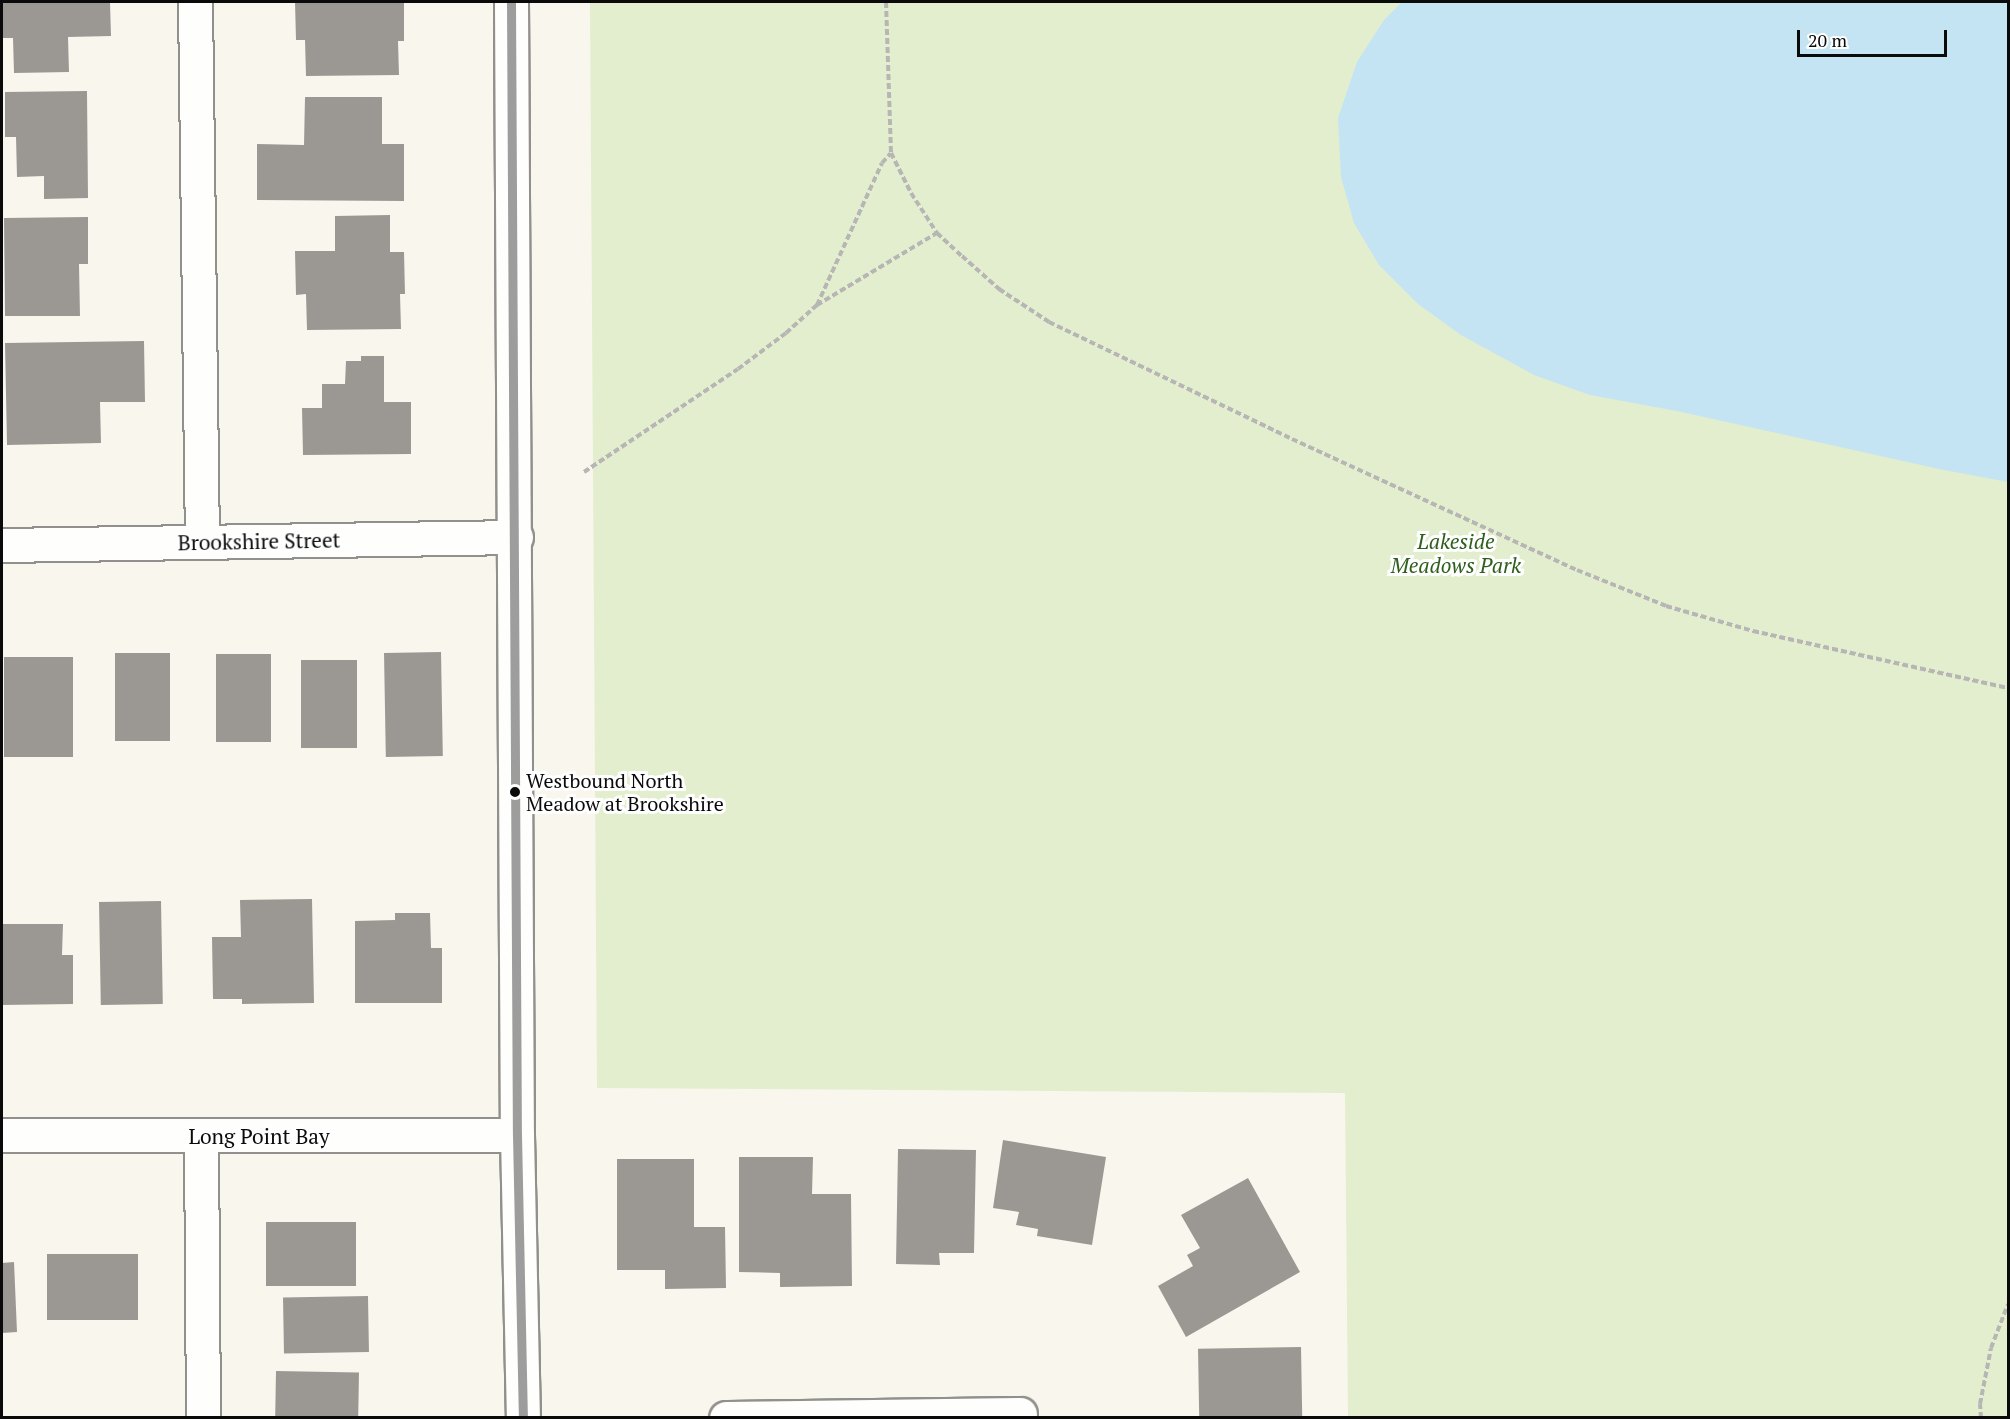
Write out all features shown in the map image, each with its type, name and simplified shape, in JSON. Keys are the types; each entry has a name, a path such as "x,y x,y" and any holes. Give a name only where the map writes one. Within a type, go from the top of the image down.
{"street":[{"path":"195,2 202,541"},
{"path":"511,2 516,537 517,1135 523,1418"},
{"name":"Brookshire Street","path":"2,545 516,537"},
{"name":"Long Point Bay","path":"2,1135 517,1135"},
{"path":"201,1136 203,1418"},
{"path":"726,1418 1020,1414"}],"path":[{"path":"886,2 891,153 911,193 937,233 999,289 1049,322 1292,439 1576,570 1666,606 1753,631 2008,688"},
{"path":"817,305 882,163 891,153"},
{"path":"585,472 738,369 786,333 817,305 937,233"},
{"path":"1981,1418 1980,1404 1991,1348 2008,1304"}],"green space":[{"name":"Lakeside Meadows Park","path":"590,2 2008,2 2008,1417 1348,1417 1345,1093 597,1088"}],"water":[{"path":"1402,2 2008,2 2008,482 1677,411 1590,395 1534,375 1461,335 1418,304 1379,265 1354,223 1341,177 1338,118 1357,62 1384,20"}],"building":[{"path":"2,2 110,2 111,36 68,37 69,72 14,73 13,38 3,38"},
{"path":"295,2 404,2 404,41 398,41 399,75 306,76 305,40 296,40"},
{"path":"87,91 88,198 44,199 44,176 17,177 16,137 5,137 5,92"},
{"path":"305,97 382,97 382,144 404,144 404,201 257,200 257,144 304,145"},
{"path":"390,215 390,252 404,252 405,294 400,294 401,329 307,330 306,294 296,295 295,251 335,251 335,216"},
{"path":"88,217 88,264 79,264 80,316 5,316 4,218"},
{"path":"144,341 145,402 100,402 101,443 7,445 5,343"},
{"path":"361,356 384,356 384,402 411,402 411,454 303,455 302,408 322,408 322,384 345,384 346,361 361,361"},
{"path":"441,652 443,756 386,757 384,653"},
{"path":"115,653 170,653 170,741 115,741"},
{"path":"216,654 271,654 271,742 216,742"},
{"path":"4,657 73,657 73,757 4,757"},
{"path":"301,660 357,660 357,748 301,748"},
{"path":"312,899 314,1003 242,1004 242,999 213,999 212,937 241,937 240,900"},
{"path":"161,901 163,1004 101,1005 99,902"},
{"path":"395,913 430,913 431,948 442,948 442,1003 355,1003 355,921 395,920"},
{"path":"2,924 63,924 62,955 73,955 73,1004 2,1005"},
{"path":"1003,1140 1106,1157 1092,1245 1037,1236 1038,1229 1016,1225 1019,1212 993,1208"},
{"path":"898,1149 976,1150 974,1253 939,1253 940,1265 896,1264"},
{"path":"739,1157 813,1157 812,1194 851,1194 852,1286 780,1287 780,1273 739,1272"},
{"path":"617,1159 694,1159 694,1227 725,1227 726,1288 665,1289 665,1270 617,1270"},
{"path":"1248,1178 1300,1272 1186,1337 1158,1286 1193,1266 1187,1255 1200,1248 1181,1215"},
{"path":"266,1222 356,1222 356,1286 266,1286"},
{"path":"47,1254 138,1254 138,1320 47,1320"},
{"path":"14,1262 17,1332 2,1333 2,1263"},
{"path":"368,1296 369,1352 284,1353 283,1297"},
{"path":"1301,1347 1302,1418 1199,1418 1198,1349"},
{"path":"276,1371 359,1372 358,1418 275,1418"}],"transit line":[{"path":"511,2 517,1135 523,1418"}],"place":[{"name":"Westbound North Meadow at Brookshire","path":"515,792"}]}
